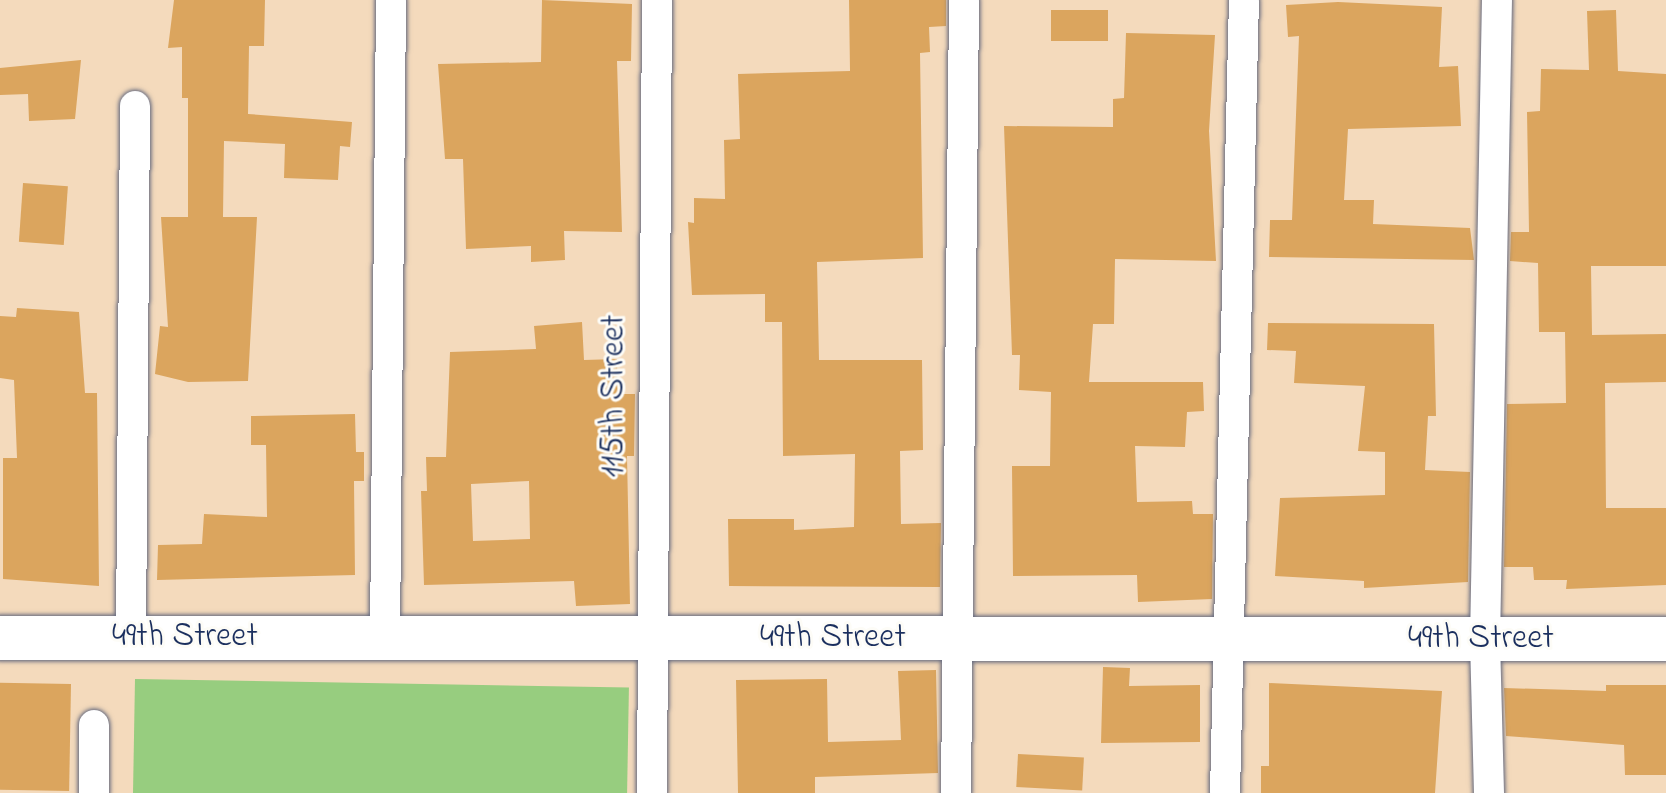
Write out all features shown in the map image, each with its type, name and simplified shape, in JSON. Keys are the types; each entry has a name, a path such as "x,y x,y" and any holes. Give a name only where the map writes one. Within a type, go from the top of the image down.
{"main road":[{"name":"49th Street","path":"0,638 1666,639"}],"street":[{"path":"385,637 391,0"},
{"name":"115th Street","path":"652,793 657,0"},
{"path":"956,793 964,0"},
{"path":"1225,793 1226,639 1244,0"},
{"path":"1489,793 1485,641 1497,0"},
{"path":"131,638 135,106"},
{"path":"94,725 94,793"}],"green space":[{"path":"135,679 629,688 627,793 133,793"}],"building":[{"path":"174,0 265,0 264,46 249,46 248,114 352,122 350,147 340,146 338,180 284,178 285,144 224,141 223,217 257,217 248,381 188,382 155,374 160,326 168,327 161,217 188,217 188,98 182,98 182,47 168,48"},
{"path":"542,0 632,4 631,61 617,61 622,232 564,231 565,260 531,262 531,246 466,249 463,159 445,159 438,64 541,62"},
{"path":"849,0 946,0 946,26 929,27 930,52 920,53 923,258 817,262 819,360 922,360 923,450 900,451 901,524 941,523 940,587 729,586 728,519 794,519 794,530 854,527 855,454 783,456 782,322 765,322 765,294 692,295 688,222 694,223 694,198 725,199 724,140 740,139 738,74 850,71"},
{"path":"1338,2 1442,7 1439,67 1458,66 1461,126 1348,129 1344,200 1374,200 1373,224 1470,228 1474,260 1269,257 1270,220 1292,220 1299,36 1288,37 1286,5"},
{"path":"1051,10 1108,10 1108,41 1051,41"},
{"path":"1616,10 1618,71 1666,74 1666,266 1591,266 1592,335 1666,334 1666,382 1605,383 1606,508 1666,508 1666,585 1566,589 1567,580 1534,580 1533,567 1504,567 1507,404 1566,403 1565,332 1539,332 1538,263 1510,261 1511,232 1529,232 1527,112 1540,111 1541,69 1589,70 1587,11"},
{"path":"1126,33 1215,35 1209,131 1216,261 1115,259 1114,324 1093,324 1089,382 1203,382 1204,411 1187,412 1185,447 1135,446 1137,502 1192,501 1193,514 1213,514 1212,599 1138,602 1137,575 1013,576 1012,466 1050,466 1051,392 1019,390 1020,355 1012,355 1004,126 1113,127 1113,99 1124,98"},
{"path":"81,60 75,119 29,121 28,94 0,95 0,68"},
{"path":"23,183 68,186 64,245 19,242"},
{"path":"17,308 79,312 85,393 97,393 99,586 3,579 3,458 17,458 14,380 0,378 0,316 16,317"},
{"path":"582,322 584,360 617,359 618,394 635,394 634,456 627,456 630,604 576,606 574,581 424,585 421,491 427,491 426,457 446,457 450,352 536,349 534,326","holes":["529,481 530,539 473,541 471,484"]},
{"path":"1268,323 1434,324 1436,416 1428,416 1425,470 1470,472 1468,582 1364,588 1364,581 1275,576 1280,498 1385,495 1385,452 1358,451 1365,386 1294,383 1296,351 1267,350"},
{"path":"355,414 356,452 364,452 364,481 354,481 355,575 157,580 158,545 202,544 204,514 267,517 266,445 251,445 251,416"},
{"path":"1103,667 1130,668 1129,686 1200,685 1200,742 1101,743"},
{"path":"936,670 938,773 815,777 815,793 738,793 736,680 827,679 828,742 901,740 898,671"},
{"path":"0,683 71,684 69,791 0,790"},
{"path":"1269,683 1442,691 1435,793 1261,793 1261,766 1269,766"},
{"path":"1606,685 1666,685 1666,775 1625,775 1624,745 1506,736 1504,688 1606,691"},
{"path":"1018,754 1084,757 1082,790 1016,787"}]}
